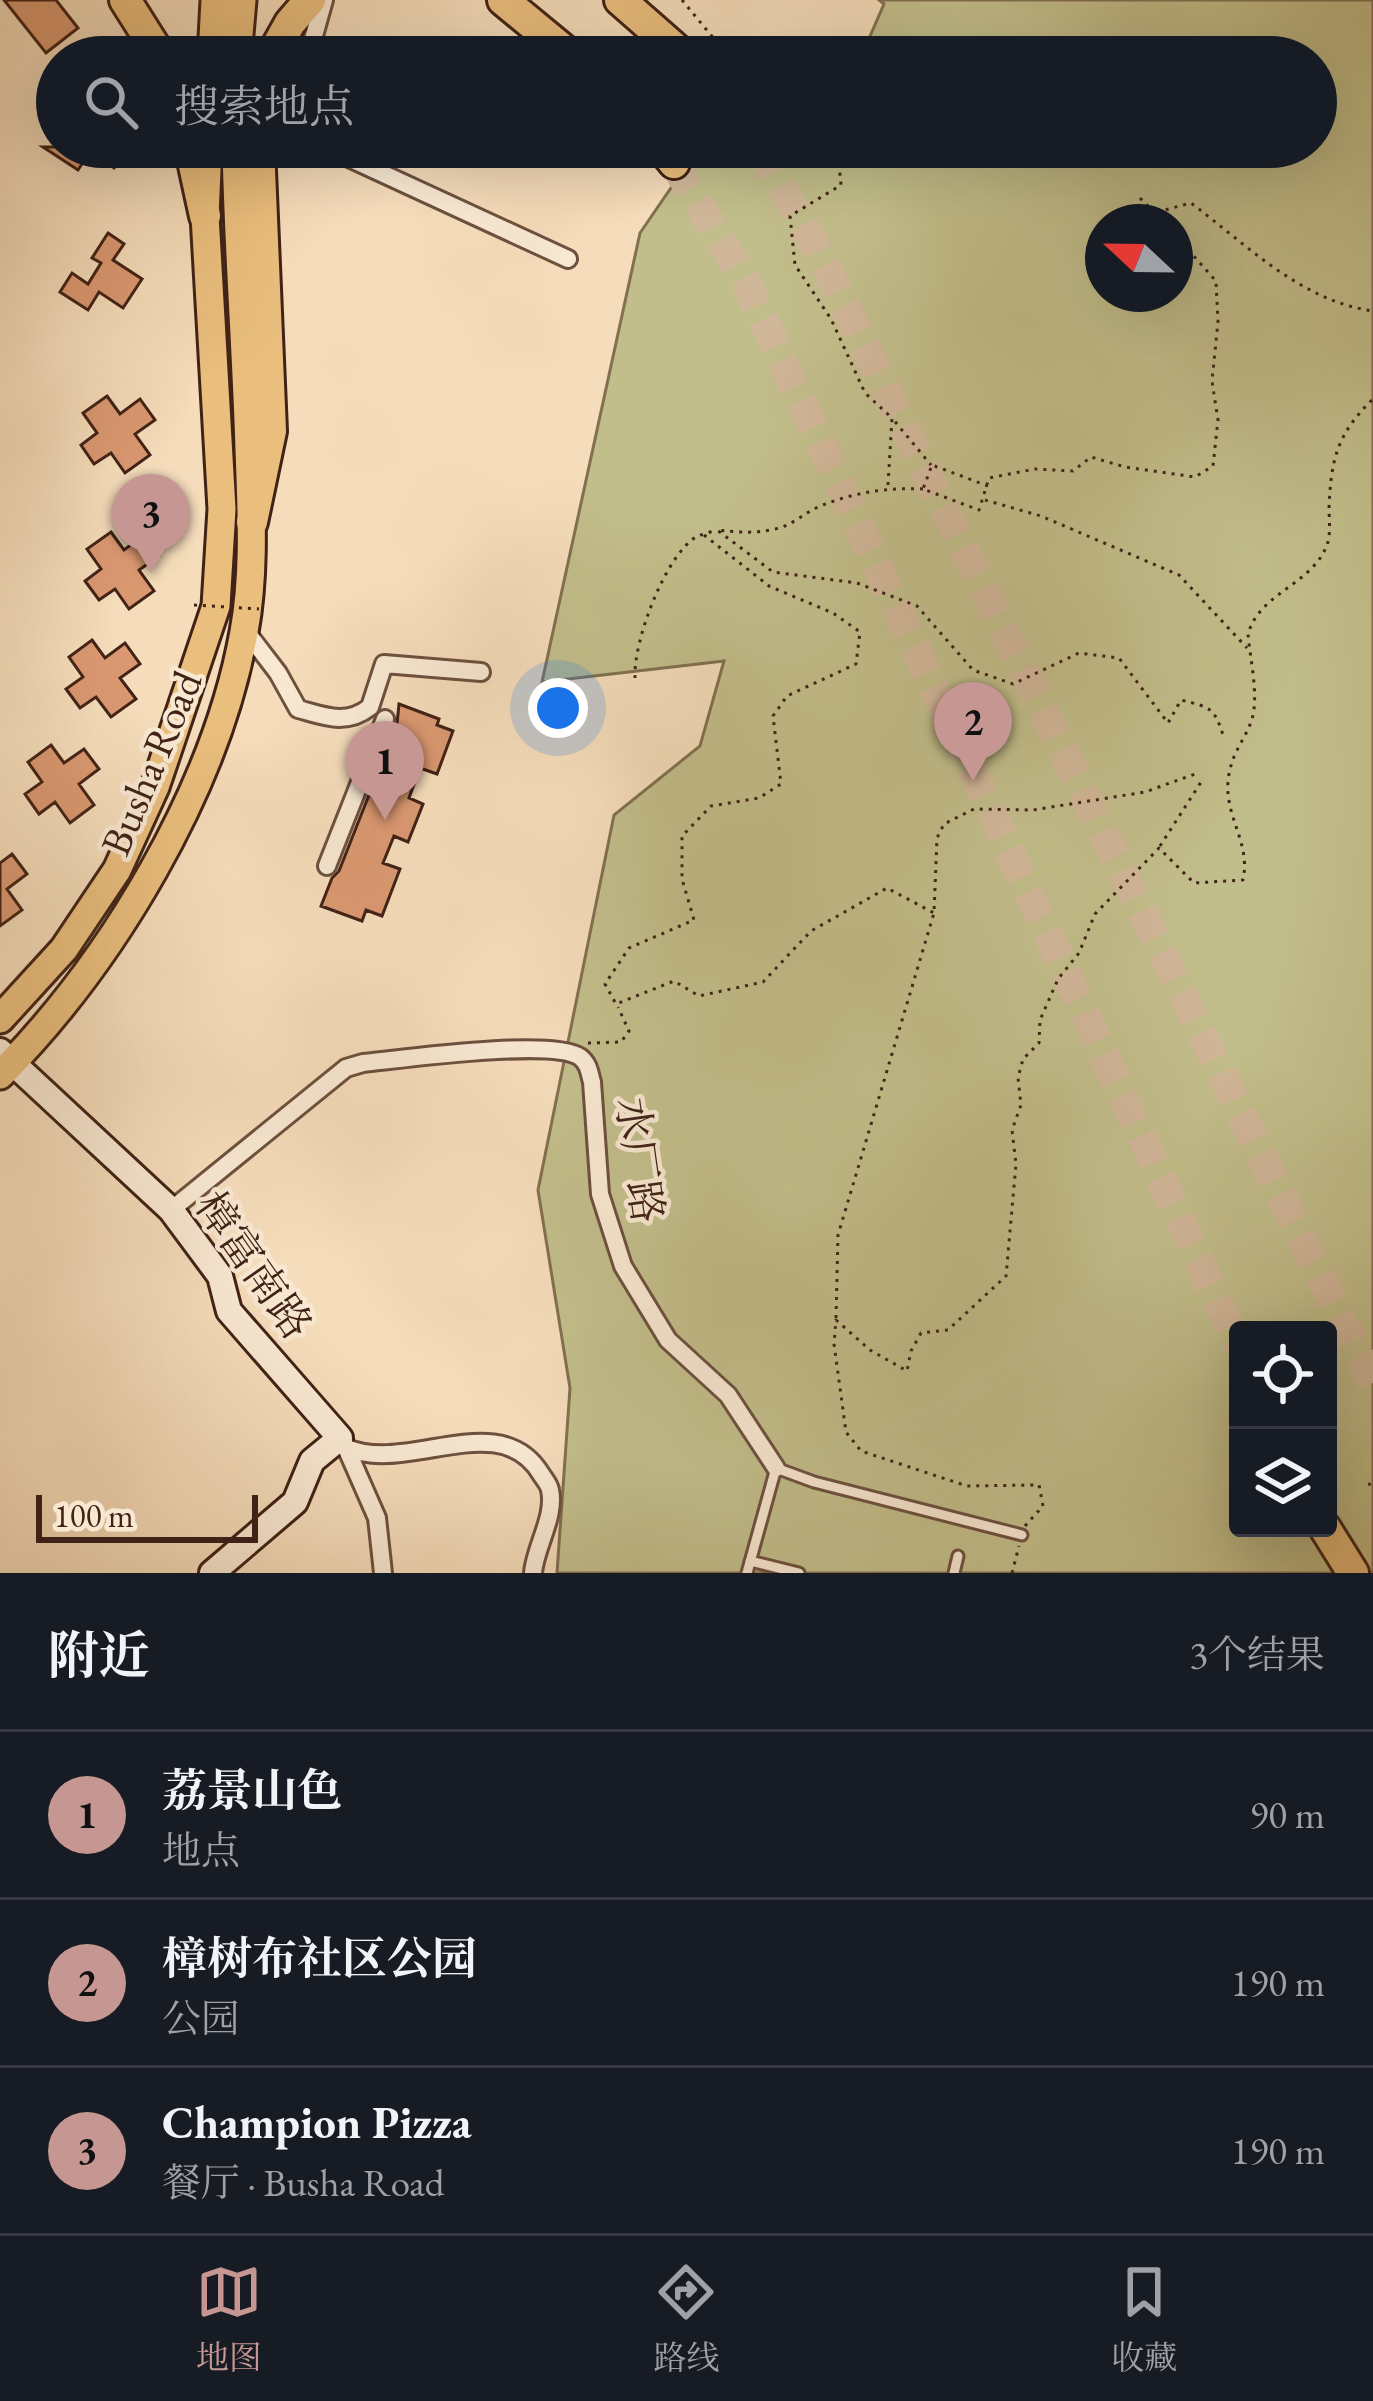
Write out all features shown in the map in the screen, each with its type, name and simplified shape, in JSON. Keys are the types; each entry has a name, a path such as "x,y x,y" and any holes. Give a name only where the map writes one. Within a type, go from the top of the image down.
{"highway":[{"path":"125,0 148,36"},
{"path":"282,36 310,0"},
{"path":"485,0 542,36"},
{"path":"503,0 547,36"},
{"path":"625,0 662,36"},
{"path":"195,168 205,216"},
{"path":"252,522 271,431 261,168"},
{"path":"1330,1537 1352,1573"}],"main road":[{"path":"213,36 215,0"},
{"path":"239,36 242,0"},
{"name":"Busha Road","path":"0,1019 64,949 117,870 155,787 217,606 222,509 205,216 207,168"},
{"name":"Busha Road","path":"4,1062 92,967 145,887 224,716 252,619 237,168"},
{"path":"64,949 92,967"}],"street":[{"path":"314,36 324,0"},
{"path":"371,168 568,259"},
{"path":"252,619 298,709 335,719 350,719 370,707 383,664 482,672"},
{"path":"327,866 385,718"},
{"path":"171,1210 346,1069 490,1052 565,1051"},
{"name":"水厂路","path":"565,1051 587,1064 592,1082 600,1194 623,1266 668,1340 742,1412 776,1468"},
{"name":"樟富南路","path":"4,1062 171,1210 220,1276 230,1311 343,1443"},
{"path":"343,1443 362,1454 497,1441 523,1452 550,1490 549,1515 533,1573"},
{"path":"212,1573 295,1502 312,1461 343,1443"},
{"path":"343,1443 377,1518 383,1573"}],"lane":[{"path":"747,1573 776,1468 1022,1535"},
{"path":"954,1573 958,1556"},
{"path":"750,1561 799,1573"}],"path":[{"path":"682,0 712,36"},
{"path":"839,168 841,185 790,216 796,266 831,319 866,393 932,465 988,486"},
{"path":"1140,198 1147,204"},
{"path":"1193,205 1292,282 1345,308 1373,311"},
{"path":"635,678 634,660 665,573 694,538 717,530 781,529 819,507 888,487 922,489 979,510 989,478 1035,469 1072,471 1091,457 1195,477 1214,466 1216,281 1193,255"},
{"path":"1159,848 1194,883 1243,880 1247,859 1229,812 1228,779 1237,743 1252,719 1251,625 1276,593 1309,572 1329,543 1334,452 1373,399"},
{"path":"888,487 892,418"},
{"path":"922,489 932,465"},
{"path":"983,500 1041,516 1179,575 1250,652"},
{"path":"717,530 773,572 857,584 916,606 974,670 1013,684 1079,653 1119,658 1168,723 1181,700 1208,706 1216,713 1224,738"},
{"path":"565,1051 571,1039 598,1045 621,1042 629,1031 605,984 629,948 694,920 682,879 682,836 711,806 759,798 782,784 773,716 787,696 856,664 860,632 833,613 770,586 704,535"},
{"path":"194,605 252,619"},
{"path":"1012,1573 1022,1535 1043,1506 1039,1486 967,1486 861,1451 846,1432 834,1344 838,1234 934,913 937,838 944,824 974,809 1033,810 1145,792 1196,774"},
{"path":"836,1319 870,1350 907,1371 921,1333 948,1330 1006,1276 1016,1164 1012,1130 1021,1105 1018,1078 1023,1059 1039,1043 1040,1020 1058,979 1079,953 1096,914 1159,848 1203,779"},
{"path":"616,1004 674,981 699,996 763,982 811,931 887,888 934,913"}],"shaded area":[{"path":"879,0 1373,0 1373,1573 557,1573 570,1388 538,1190 614,815 700,746 724,661 542,682 640,233 685,168 1337,168 1337,36 870,36 884,4"}],"building":[{"path":"4,0 56,0 78,28 68,36 36,36 36,40"},
{"path":"108,233 124,244 113,260 142,279 123,308 99,292 88,310 60,292 72,273 88,284 101,263 92,258"},
{"path":"107,396 120,414 140,399 155,420 135,434 150,455 125,473 111,453 94,464 81,445 97,433 83,413"},
{"path":"111,532 124,550 144,535 159,556 139,570 154,591 129,609 115,589 99,600 85,581 101,569 87,549"},
{"path":"92,640 105,658 125,643 140,664 120,678 136,699 111,717 96,697 80,708 66,689 83,677 69,657"},
{"path":"399,704 439,719 437,725 453,731 437,774 420,768 409,798 423,804 408,842 394,836 383,863 400,869 382,916 366,910 362,921 321,906 397,724"},
{"path":"51,745 64,763 84,749 99,769 79,784 94,805 70,823 55,802 39,814 25,794 42,782 28,762"},
{"path":"12,854 27,874 7,889 22,910 0,926 0,863"}],"tunnel":[{"path":"677,168 746,282 1229,1326"},
{"path":"771,168 816,247 1373,1383"}],"place":[{"name":"Champion Pizza","path":"151,573"},
{"name":"樟树布社区公园","path":"973,781"},
{"name":"荔景山色","path":"385,820"}]}
